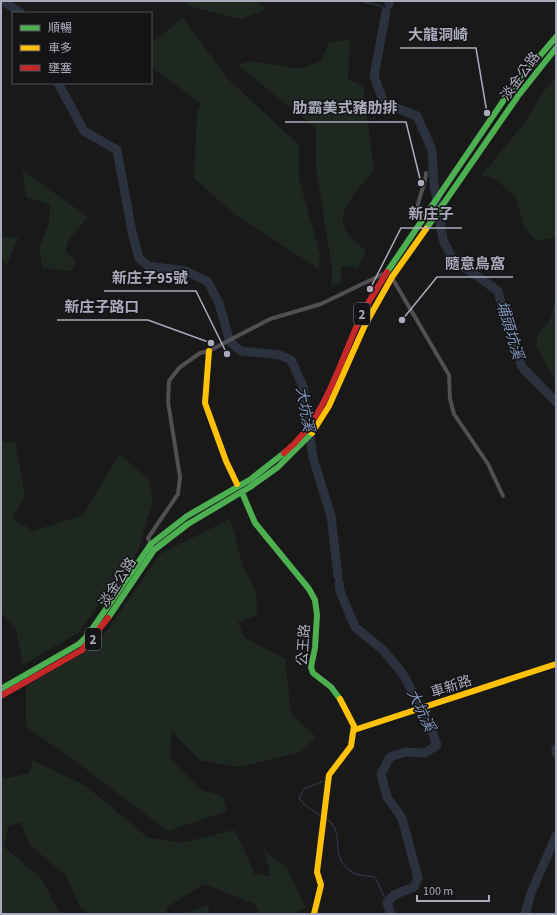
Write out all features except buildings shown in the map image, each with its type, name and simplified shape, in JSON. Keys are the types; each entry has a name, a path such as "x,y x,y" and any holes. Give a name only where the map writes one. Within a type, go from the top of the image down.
{"main road":[{"name":"淡金公路","path":"425,216 510,91 556,37"},
{"name":"淡金公路","path":"392,277 518,96 556,48"},
{"name":"2","path":"302,441 333,384 363,313 386,272 425,216"},
{"name":"2","path":"302,441 316,428 334,396 371,313 392,277"},
{"path":"209,351 205,403 226,461 237,484"},
{"name":"淡金公路","path":"1,689 68,651 84,640 153,547 233,493 278,467 302,441"},
{"name":"公王路","path":"243,495 256,523 309,589 315,600 317,615 315,648 311,667 313,673 331,687 340,699 354,730"},
{"name":"淡金公路","path":"1,696 71,657 87,645 100,629 153,547"},
{"name":"車新路","path":"354,730 556,664"},
{"path":"314,914 321,885 317,872 322,819 329,775 351,746 354,730"}],"street":[{"path":"425,216 418,214 417,210 421,193 425,187 426,173"},
{"path":"153,547 148,538 178,494 180,478 168,402 169,381 179,368 200,353 209,351 270,319 327,301 386,272 392,277 449,375 450,399 454,414 488,464 503,496"}],"shaded area":[{"path":"187,1 255,1 266,9 241,19 189,6"},
{"path":"183,18 227,78 299,145 299,179 320,254 319,269 234,214 194,178 197,112 201,103 152,68 152,42"},
{"path":"350,40 348,79 363,86 374,169 349,201 344,211 343,220 345,230 352,240 366,250 358,268 341,266 341,284 331,285 332,268 316,168 316,128 238,65 251,61 301,69 321,61 329,42"},
{"path":"556,78 556,237 537,241 524,227 516,197 495,179 482,175 525,122 546,88"},
{"path":"22,170 88,217 69,239 65,251 76,262 72,271 43,268 39,249 49,222 50,205 26,197"},
{"path":"1,237 18,237 7,266 1,258"},
{"path":"556,297 556,382 536,346 538,335 550,320"},
{"path":"1,442 15,442 25,496 12,518 33,531 83,515 119,454 148,478 153,500 138,552 78,633 23,665 16,630 1,612"},
{"path":"230,519 244,569 256,592 257,615 238,622 244,637 285,659 291,714 316,737 301,752 239,767 199,760 172,731 169,757 201,790 223,796 227,811 168,831 70,757 26,727 26,686 97,645 160,554"},
{"path":"33,760 86,786 147,837 181,843 234,830 254,874 271,876 264,851 287,868 306,908 288,914 261,914 253,903 204,884 167,907 166,914 91,914 80,907 66,876 29,844 21,822 8,826 4,847 41,878 60,914 1,914 1,774 4,779 29,773"},
{"path":"209,905 208,914 182,914"}],"waterway":[{"name":"大坑溪","path":"3,1 20,12"},
{"path":"338,1 358,1"},
{"path":"361,1 381,6 385,10 385,22"},
{"name":"埔頭坑溪","path":"386,12 374,76 384,103 417,116 432,150 434,184 443,240 453,259 498,291 505,320 522,367 556,402"},
{"name":"大坑溪","path":"59,84 84,131 117,150 132,232 139,258 148,266 186,271 208,282 219,303 230,342 241,351 280,355 291,360 303,386 313,458 331,516 338,576"},
{"name":"大坑溪","path":"339,583 340,591 355,627 383,650 403,674 428,721 437,745 425,753 405,752 390,757 381,774 387,797 402,818 418,878 414,887 394,895 387,903 391,914"},
{"path":"321,816 306,806 299,798 304,789 324,781"},
{"path":"325,818 332,824 336,831 338,853 345,867 354,873 375,877 384,896 390,899"},
{"name":"埔頭坑溪","path":"525,914 531,893 556,836"}],"traffic: fast":[{"path":"387,272 510,91 556,37"},
{"path":"426,229 518,96 556,48"},
{"path":"108,618 154,550 188,524 250,487 278,467 312,433"},
{"path":"1,689 79,644 88,635 151,544 187,516 251,479 284,453"},
{"path":"243,495 255,523 309,589 315,600 317,615 315,648 311,667 313,673 331,687 340,699"}],"traffic: slow":[{"path":"312,433 329,406 365,325 392,277 426,229"},
{"path":"209,351 205,403 226,461 237,484"},
{"path":"354,730 556,664"},
{"path":"314,914 321,885 317,872 329,775 351,746 354,726 340,699"}],"traffic: jam":[{"path":"284,453 299,439 311,424 339,370 362,314 387,272"},
{"path":"1,696 82,650 108,618"}],"place":[{"name":"大龍洞崎","path":"487,113"},
{"name":"肋霸美式豬肋排","path":"421,183"},
{"name":"新庄子","path":"370,289"},
{"name":"隨意鳥窩","path":"402,320"},
{"name":"新庄子路口","path":"211,343"},
{"name":"新庄子95號","path":"227,354"}]}
